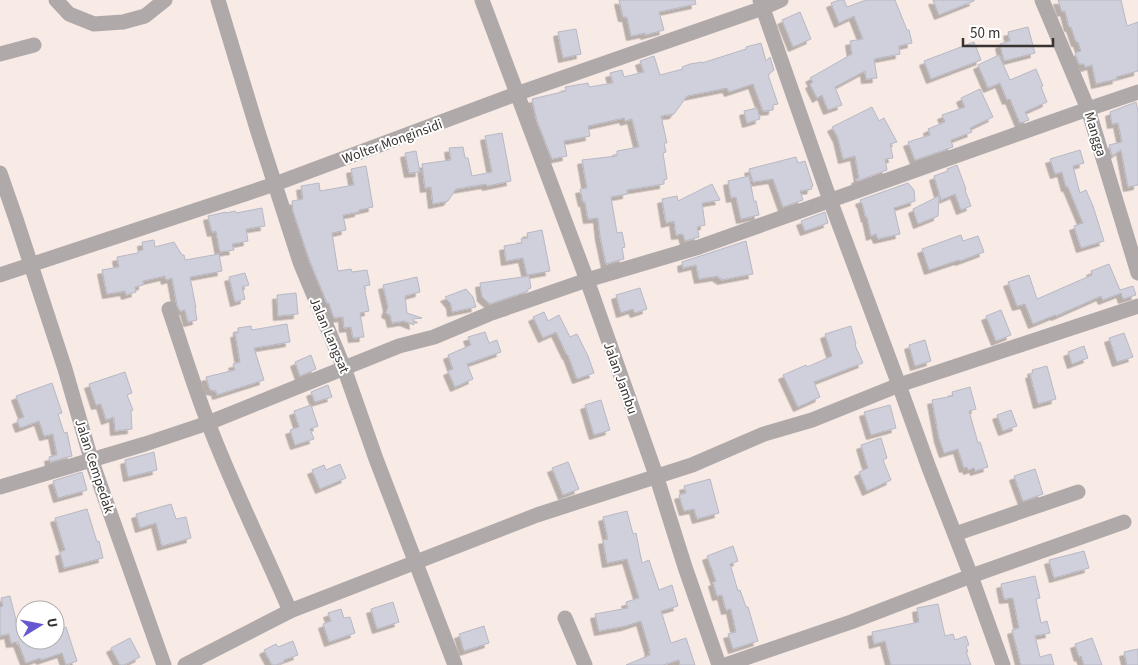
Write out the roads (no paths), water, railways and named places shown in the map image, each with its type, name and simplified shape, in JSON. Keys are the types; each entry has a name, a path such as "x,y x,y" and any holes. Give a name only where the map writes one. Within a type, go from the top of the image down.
{"street":[{"path":"56,0 69,14 94,24 123,22 145,16 165,0"},
{"name":"Jalan Langsat","path":"218,0 300,262 344,368 376,459 455,665"},
{"name":"Jalan Jambu","path":"482,0 587,280 656,475 719,665"},
{"name":"Wolter Monginsidi","path":"0,275 275,184 761,4 781,0"},
{"name":"Mangga","path":"1042,0 1088,109 1138,273"},
{"path":"761,4 830,200 1003,665"},
{"path":"0,54 34,45"},
{"path":"0,487 145,444 208,423 400,346 434,337 489,314 587,280 699,247 1138,92"},
{"name":"Jalan Cempedak","path":"0,173 65,369 91,459 164,665"},
{"path":"186,665 290,610 537,515 692,464 764,434 812,420 899,385 1138,306"},
{"path":"169,309 208,423 233,484 290,610"},
{"path":"955,534 1078,492"},
{"path":"725,665 851,622 971,576 1124,522"},
{"path":"565,618 585,665"}]}
